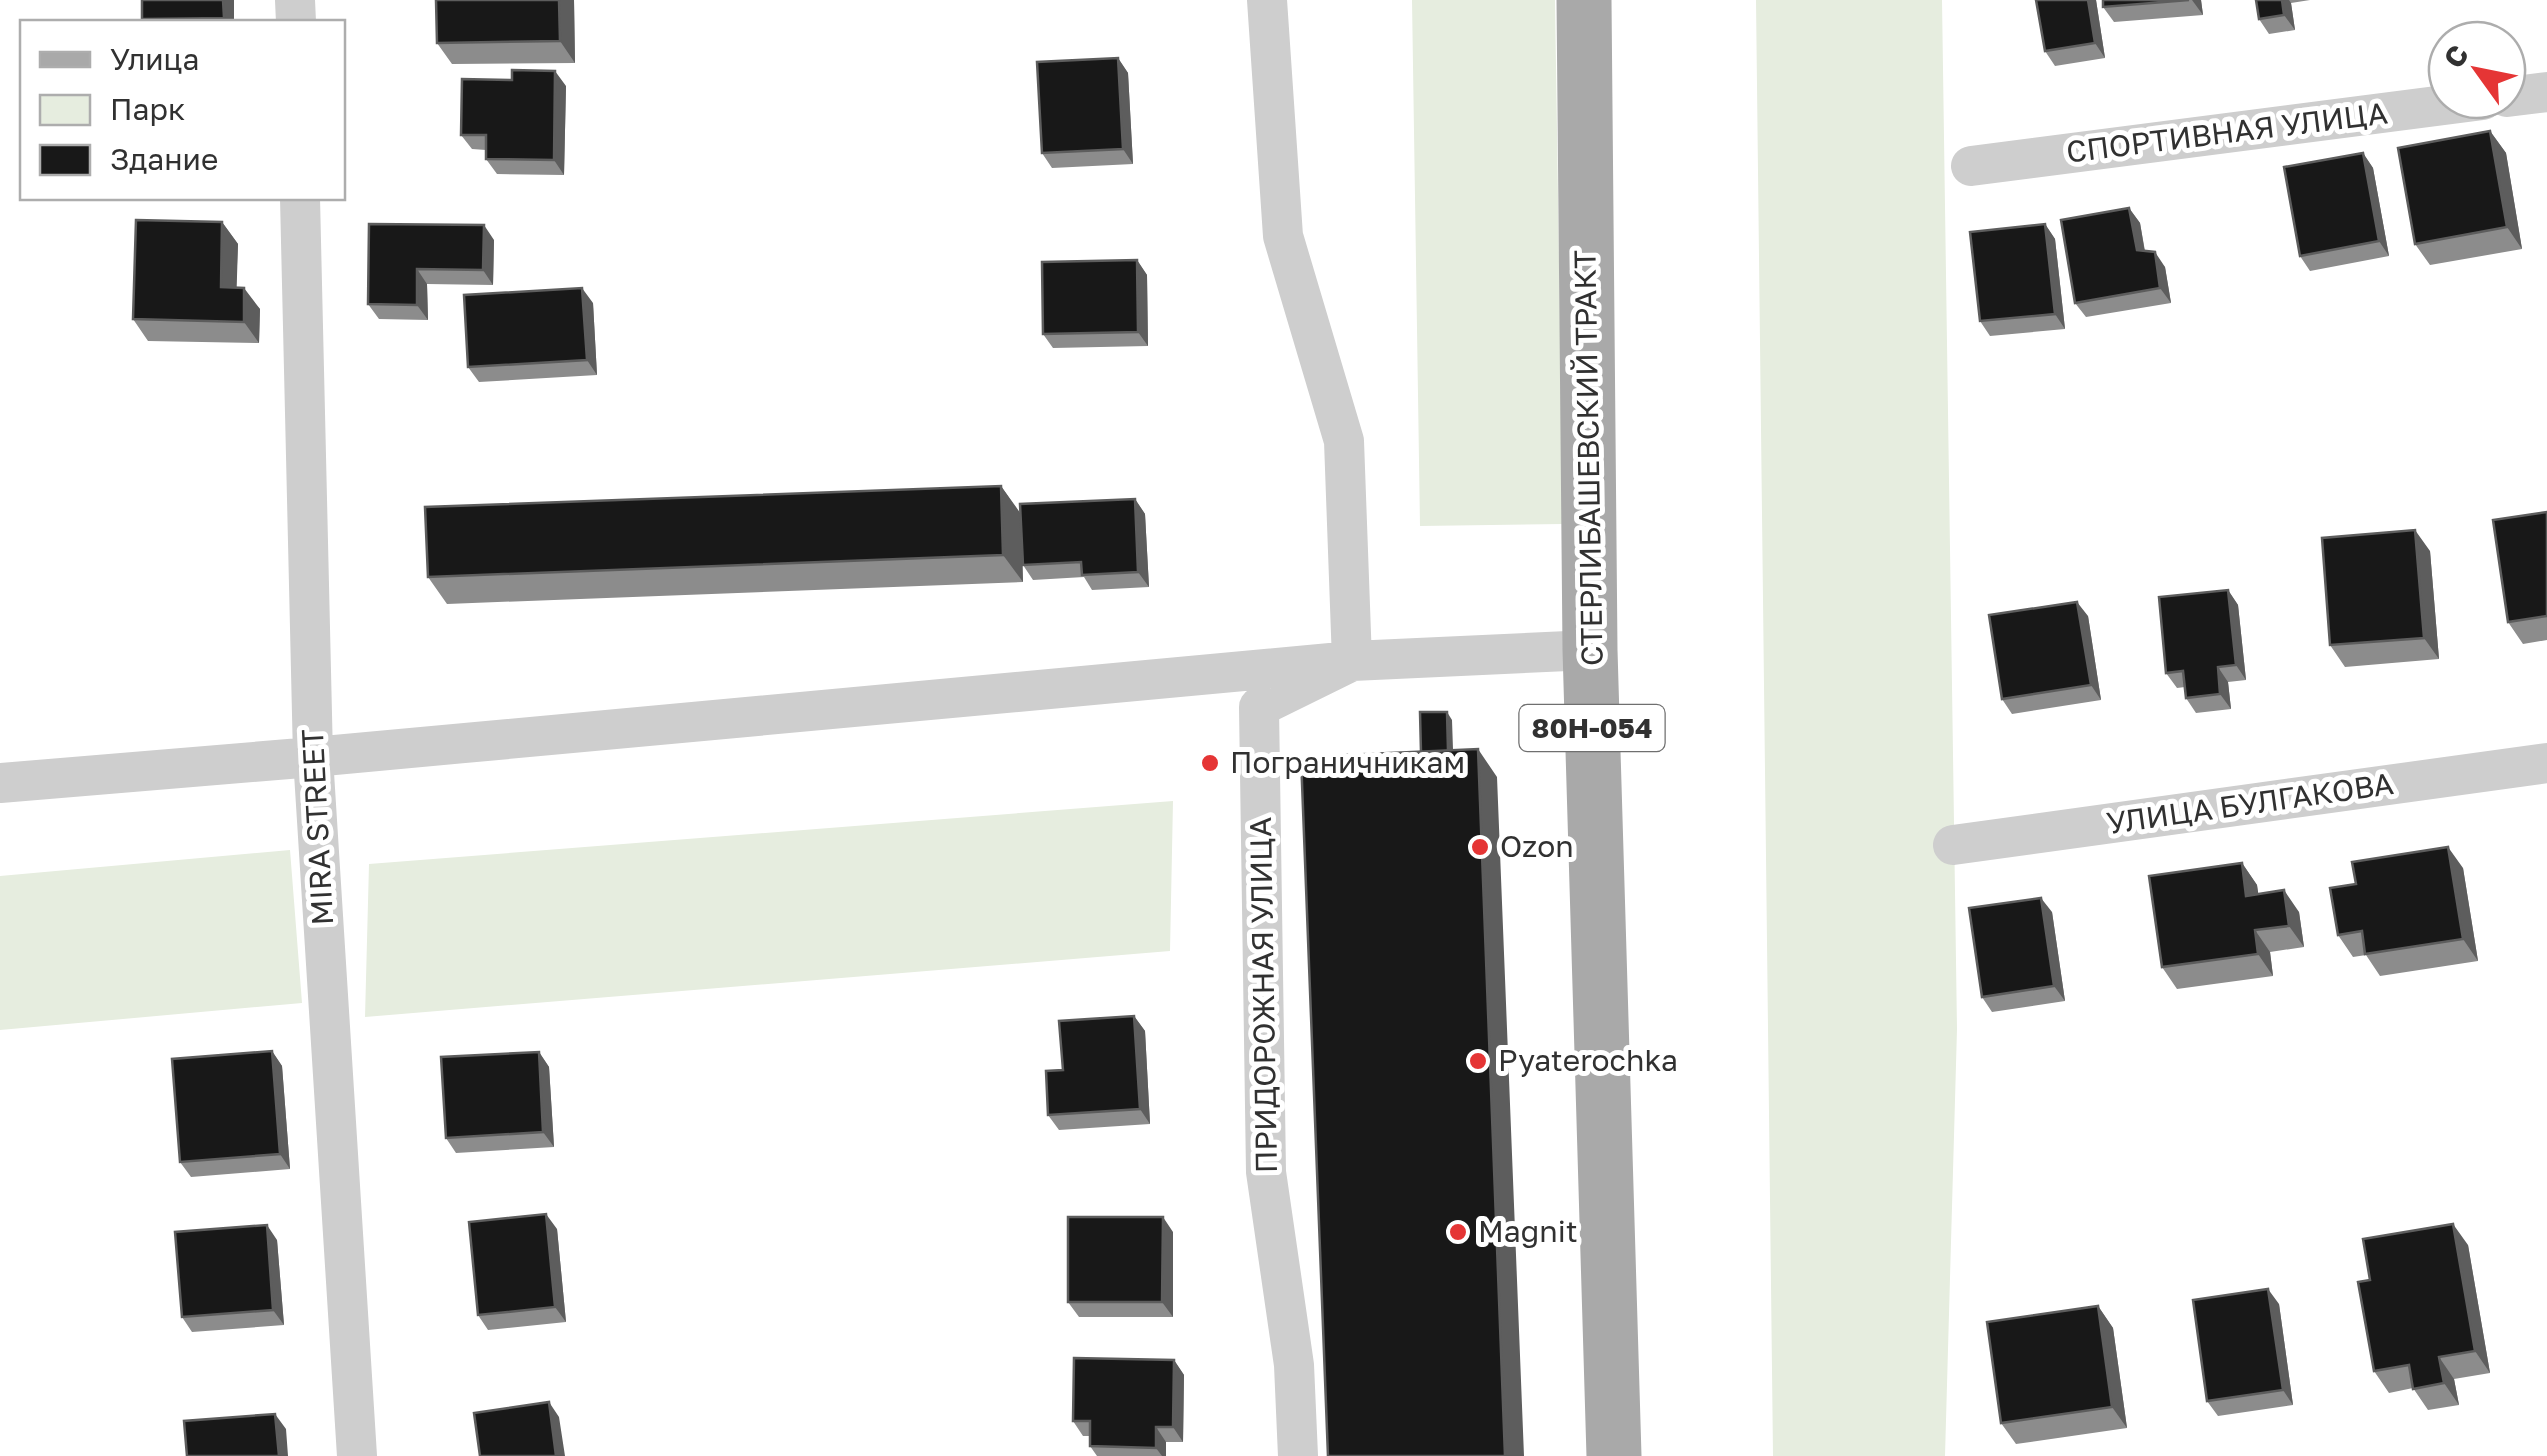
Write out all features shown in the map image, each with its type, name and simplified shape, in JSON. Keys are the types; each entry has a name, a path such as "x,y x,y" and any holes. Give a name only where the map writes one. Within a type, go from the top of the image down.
{"main road":[{"name":"СТЕРЛИБАШЕВСКИЙ ТРАКТ","path":"1584,0 1590,650 1614,1456"}],"street":[{"path":"1267,0 1282,236 1344,442 1352,661"},
{"name":"СПОРТИВНАЯ УЛИЦА","path":"1971,166 2427,107"},
{"name":"MIRA STREET","path":"300,200 313,757 357,1456"},
{"path":"0,783 1352,661 1590,650"},
{"name":"ПРИДОРОЖНАЯ УЛИЦА","path":"1298,1456 1294,1365 1266,1172 1259,707 1352,661"},
{"name":"УЛИЦА БУЛГАКОВА","path":"1952,846 2547,763"}],"green space":[{"path":"1412,0 1555,0 1563,524 1420,526"},
{"path":"1756,0 1942,0 1957,1029 1945,1456 1773,1456"},
{"path":"1173,801 1170,951 365,1017 369,864"},
{"path":"290,850 302,1003 0,1030 0,876"}],"building":[{"path":"142,0 223,0 224,18 142,19"},
{"path":"436,0 559,0 560,41 437,43"},
{"path":"2036,0 2088,0 2095,43 2045,51"},
{"path":"2103,0 2189,0 2103,7"},
{"path":"2256,0 2282,0 2284,15 2259,19"},
{"path":"1118,58 1123,149 1042,153 1037,62"},
{"path":"512,70 555,71 554,160 486,159 486,135 461,135 462,79 512,80"},
{"path":"2490,131 2507,227 2415,244 2398,148"},
{"path":"2363,153 2379,241 2300,256 2284,167"},
{"path":"2129,208 2137,250 2155,252 2160,288 2075,303 2061,220"},
{"path":"136,220 222,222 221,287 244,288 244,322 133,319"},
{"path":"369,224 484,225 483,270 417,269 417,305 368,304"},
{"path":"2045,224 2055,314 1980,321 1970,232"},
{"path":"1137,260 1138,332 1043,334 1042,262"},
{"path":"582,288 587,360 468,367 464,295"},
{"path":"1001,486 1003,555 428,577 425,507"},
{"path":"1135,499 1138,572 1082,575 1081,562 1023,565 1020,504"},
{"path":"2547,512 2547,616 2508,622 2493,520"},
{"path":"2415,530 2424,638 2330,645 2322,538"},
{"path":"2228,590 2236,665 2218,667 2220,694 2186,698 2183,671 2166,673 2159,597"},
{"path":"2077,602 2091,685 2002,699 1989,615"},
{"path":"1420,712 1447,712 1448,751 1421,752"},
{"path":"1478,749 1505,1456 1328,1456 1301,757"},
{"path":"2448,847 2463,939 2365,954 2362,931 2338,935 2330,888 2356,884 2352,862"},
{"path":"2242,863 2246,896 2284,890 2289,926 2255,930 2258,954 2162,967 2149,876"},
{"path":"2041,898 2054,986 1982,997 1969,908"},
{"path":"1134,1016 1140,1109 1048,1115 1046,1071 1063,1070 1059,1021"},
{"path":"272,1051 280,1154 180,1162 172,1059"},
{"path":"539,1052 543,1132 446,1138 441,1057"},
{"path":"546,1214 555,1307 478,1315 469,1222"},
{"path":"1068,1217 1163,1217 1162,1302 1068,1302"},
{"path":"2453,1224 2475,1351 2439,1357 2444,1383 2413,1389 2409,1365 2374,1371 2358,1282 2370,1280 2363,1239"},
{"path":"267,1225 273,1310 182,1317 175,1232"},
{"path":"2268,1289 2283,1390 2207,1401 2193,1300"},
{"path":"2098,1306 2112,1407 2001,1423 1987,1322"},
{"path":"1074,1358 1174,1360 1173,1427 1156,1427 1156,1448 1090,1446 1090,1421 1073,1421"},
{"path":"549,1402 556,1456 480,1456 474,1413"},
{"path":"275,1414 279,1456 187,1456 184,1421"}],"place":[{"name":"Пограничникам","path":"1210,763"},
{"name":"Ozon","path":"1480,847"},
{"name":"Pyaterochka","path":"1478,1061"},
{"name":"Magnit","path":"1458,1232"}]}
